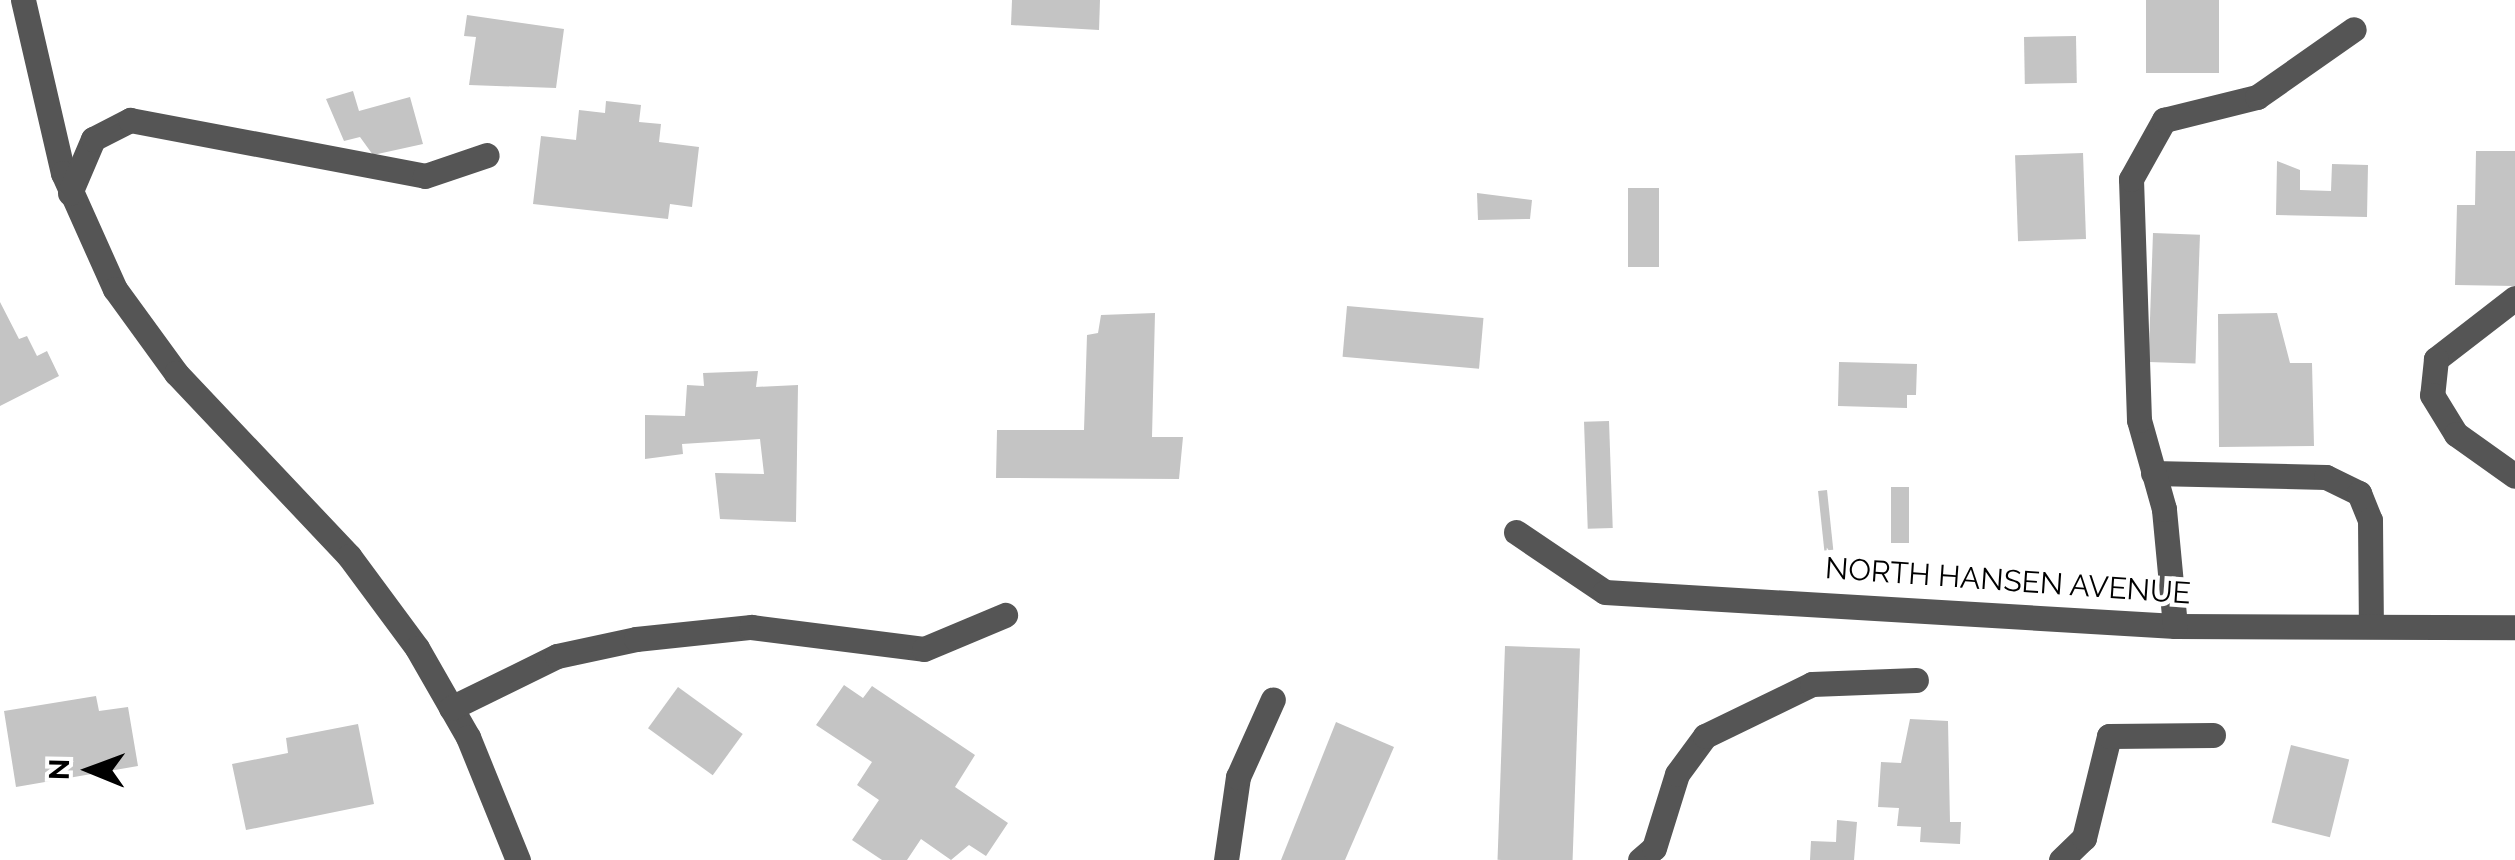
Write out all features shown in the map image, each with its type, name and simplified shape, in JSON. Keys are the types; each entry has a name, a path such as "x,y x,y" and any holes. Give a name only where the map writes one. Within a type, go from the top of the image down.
{"street":[{"path":"22,0 32,71 70,193 115,288 176,373 349,556 451,708 514,859"},
{"path":"2175,626 2153,472 2136,391 2132,179 2144,144 2164,120 2257,96 2299,74 2354,28"},
{"path":"70,193 92,139 130,120 425,176 487,155"},
{"path":"2515,298 2436,359 2432,396 2456,434 2515,476"},
{"path":"2153,472 2326,477 2359,493 2370,520 2372,626"},
{"name":"NORTH HANSEN AVENUE","path":"1516,532 1605,592 2175,626 2515,627"},
{"path":"451,708 557,656 636,639 752,627 924,649 1005,615"},
{"path":"1640,860 1654,848 1678,774 1705,736 1812,684 1916,680"},
{"path":"1226,860 1238,777 1272,699"},
{"path":"2060,860 2084,838 2109,736 2212,735"}],"building":[{"path":"1012,0 1100,0 1099,30 1011,25"},
{"path":"2146,0 2219,0 2219,73 2146,73"},
{"path":"467,15 564,29 556,88 469,85 476,37 464,36"},
{"path":"2076,36 2077,83 2025,84 2024,37"},
{"path":"353,91 359,111 410,97 423,144 373,155 360,137 344,141 326,99"},
{"path":"606,101 641,105 639,122 661,124 659,142 699,147 692,207 670,204 668,219 533,204 541,136 576,140 579,110 605,113"},
{"path":"2476,151 2515,151 2515,286 2455,285 2457,205 2475,205"},
{"path":"2083,153 2086,239 2018,241 2015,155"},
{"path":"2277,161 2300,170 2300,190 2331,191 2332,164 2368,165 2367,217 2276,215"},
{"path":"1628,188 1659,188 1659,267 1628,267"},
{"path":"1477,193 1532,200 1530,219 1478,220"},
{"path":"2153,233 2200,235 2195,364 2148,362"},
{"path":"0,302 19,339 27,336 37,356 47,351 59,376 0,406"},
{"path":"1347,306 1483,318 1479,369 1343,357"},
{"path":"1155,313 1152,437 1183,437 1179,479 996,478 997,430 1084,430 1087,335 1098,333 1101,315"},
{"path":"2277,313 2290,363 2312,363 2314,446 2219,447 2218,314"},
{"path":"1839,362 1917,364 1916,395 1907,395 1907,408 1838,406"},
{"path":"758,371 756,387 798,385 796,522 720,519 715,473 764,474 760,439 682,444 683,454 645,459 645,415 685,416 687,385 704,386 703,373"},
{"path":"1609,421 1613,528 1588,529 1584,422"},
{"path":"1891,487 1909,487 1909,543 1891,543"},
{"path":"1827,490 1833,550 1824,551 1818,491"},
{"path":"1505,646 1580,649 1573,860 1498,860"},
{"path":"844,685 863,698 872,686 975,755 955,787 1008,823 986,856 969,845 951,860 921,839 907,860 882,860 852,840 879,800 857,785 872,762 816,725"},
{"path":"678,687 743,734 713,775 648,728"},
{"path":"96,696 99,711 128,707 138,766 16,787 4,711"},
{"path":"1910,719 1948,721 1950,822 1961,822 1960,844 1920,842 1921,827 1897,826 1899,808 1878,807 1881,762 1901,763"},
{"path":"1336,722 1394,747 1345,860 1281,860"},
{"path":"358,724 374,804 246,830 232,764 288,753 286,738"},
{"path":"2291,745 2349,760 2330,837 2272,823"},
{"path":"1837,820 1857,822 1854,860 1810,860 1811,841 1836,842"}]}
